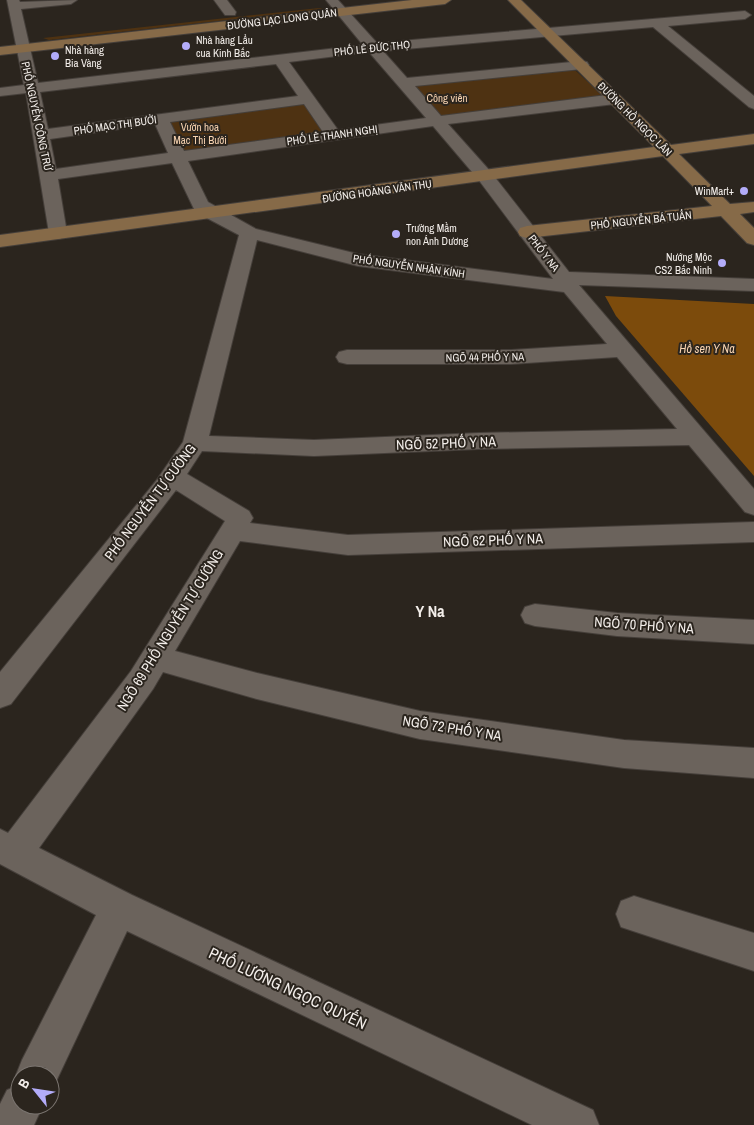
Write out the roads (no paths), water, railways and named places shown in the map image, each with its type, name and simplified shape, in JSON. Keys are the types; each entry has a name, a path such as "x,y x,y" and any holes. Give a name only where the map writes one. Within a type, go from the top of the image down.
{"street":[{"path":"14,3 71,0"},
{"path":"220,0 230,12"},
{"name":"ĐƯỜNG LẠC LONG QUÂN","path":"0,51 22,42 230,12 340,4 445,0"},
{"name":"ĐƯỜNG HỒ NGỌC LÂN","path":"514,0 549,32 754,239"},
{"name":"PHỐ NGUYỄN CÔNG TRỨ","path":"14,3 49,175 58,233"},
{"name":"ĐƯỜNG LẠC LONG QUÂN","path":"0,38 22,42 340,4"},
{"name":"PHỐ Y NA","path":"340,4 372,48 484,175 567,283 754,506"},
{"path":"730,5 750,18"},
{"name":"PHỐ LÊ ĐỨC THỌ","path":"0,92 372,48 655,22 750,18"},
{"path":"655,22 754,104"},
{"path":"280,59 333,135"},
{"path":"404,83 582,65"},
{"name":"PHỐ MẠC THỊ BƯỞI","path":"41,135 308,99"},
{"name":"PHỐ LÊ THANH NGHỊ","path":"49,175 437,121 615,99"},
{"path":"161,119 200,205 210,214 240,226 249,233"},
{"name":"ĐƯỜNG HOÀNG VĂN THỤ","path":"0,241 754,139"},
{"name":"PHỐ NGUYỄN BÁ TUẤN","path":"527,232 754,207"},
{"name":"PHỐ NGUYỄN NHÂN KÍNH","path":"249,233 358,260 567,283 754,285"},
{"name":"PHỐ NGUYỄN TỰ CƯỜNG","path":"0,695 172,476 195,443 249,233"},
{"name":"NGÕ 44 PHỐ Y NA","path":"347,357 511,358 623,350"},
{"name":"NGÕ 52 PHỐ Y NA","path":"195,443 314,448 479,441 697,437"},
{"path":"172,476 240,518 233,530"},
{"name":"NGÕ 62 PHỐ Y NA","path":"233,530 348,545 754,532"},
{"name":"NGÕ 69 PHỐ NGUYỄN TỰ CƯỜNG","path":"7,850 142,680 233,530"},
{"name":"NGÕ 70 PHỐ Y NA","path":"535,614 559,618 672,628 754,632"},
{"name":"NGÕ 72 PHỐ Y NA","path":"155,658 257,686 420,725 624,754 754,763"},
{"name":"PHỐ LƯƠNG NGỌC QUYẾN","path":"7,850 119,908 578,1125"},
{"path":"42,1065 119,908"},
{"path":"634,914 754,952"}],"water":[{"name":"Hồ sen Y Na","path":"605,296 754,304 754,476 616,316"}],"place":[{"name":"Nhà hàng Lẩu cua Kinh Bắc","path":"186,46"},
{"name":"Nhà hàng Bia Vàng","path":"55,56"},
{"name":"WinMart+","path":"744,191"},
{"name":"Trường Mầm non Ánh Dương","path":"396,234"},
{"name":"Nướng Mộc CS2 Bắc Ninh","path":"722,263"}],"district":[{"name":"Y Na","path":"430,611"}],"park label":[{"name":"Công viên","path":"447,98"},
{"name":"Vườn hoa Mạc Thị Bưởi","path":"200,133"}]}
